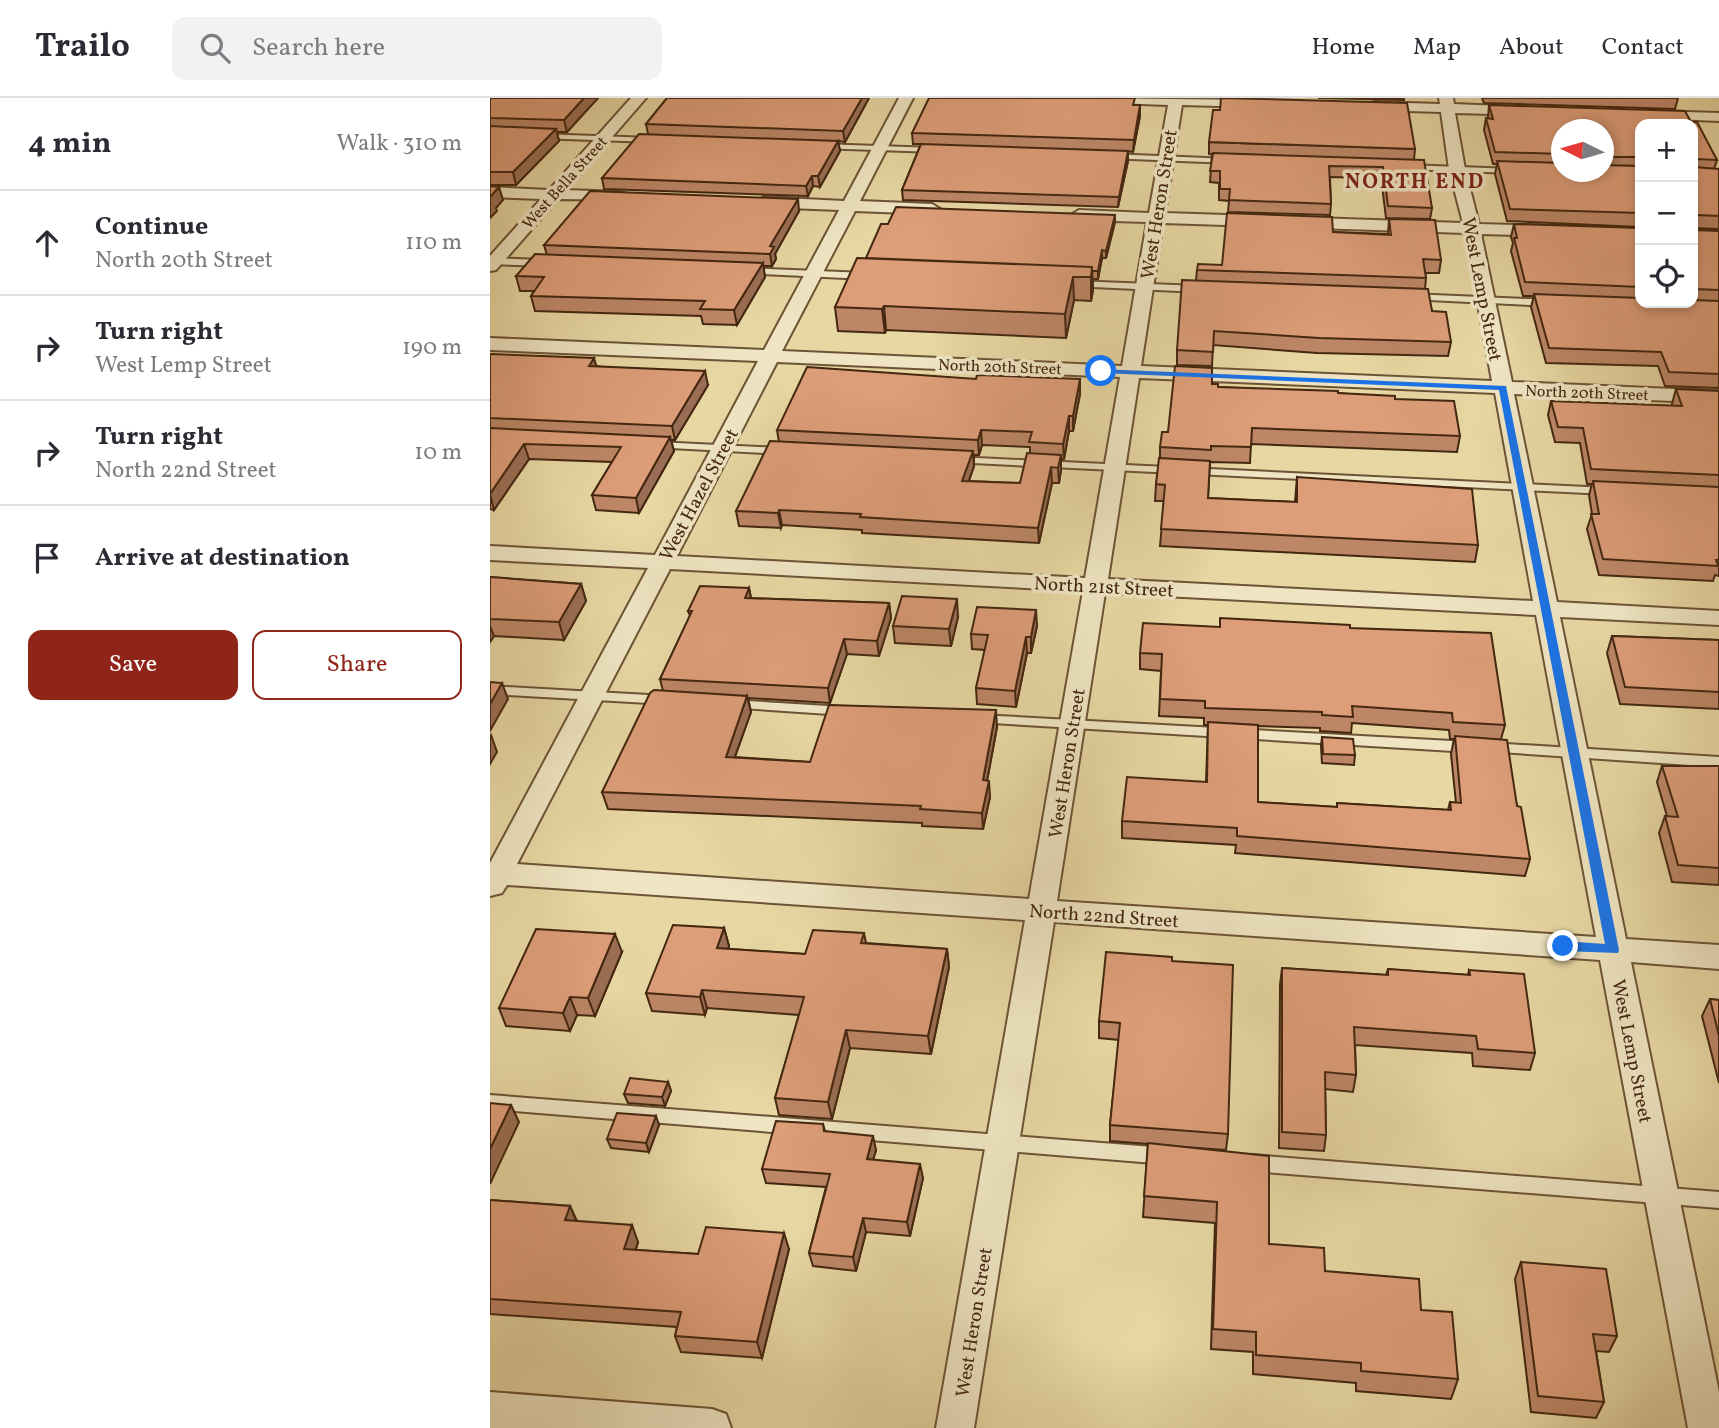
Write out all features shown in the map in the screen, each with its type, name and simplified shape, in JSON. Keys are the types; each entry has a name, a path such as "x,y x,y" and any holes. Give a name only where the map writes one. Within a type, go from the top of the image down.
{"street":[{"name":"West Bella Street","path":"491,263 639,98"},
{"name":"West Hazel Street","path":"493,879 906,98"},
{"path":"1086,98 1264,103"},
{"path":"1713,98 1719,109"},
{"name":"West Heron Street","path":"955,1428 1176,99"},
{"path":"1357,106 1447,103 1536,111"},
{"name":"West Lemp Street","path":"1447,103 1457,169 1472,228 1707,1428"},
{"path":"1632,114 1719,117"},
{"path":"490,192 633,198"},
{"path":"743,202 942,209"},
{"path":"1064,214 1560,231"},
{"name":"North 20th Street","path":"490,344 1719,397"},
{"name":"North 21st Street","path":"490,553 1719,618"},
{"name":"North 22nd Street","path":"493,879 1041,911 1719,957"},
{"path":"490,1411 712,1428"}],"lane":[{"path":"529,135 667,141"},
{"path":"803,146 943,150"},
{"path":"1102,156 1244,161"},
{"path":"1393,167 1522,171"},
{"path":"491,263 561,264"},
{"path":"735,271 883,276"},
{"path":"1063,284 1211,289"},
{"path":"1402,297 1566,303"},
{"path":"637,444 795,452"},
{"path":"946,459 1616,491"},
{"path":"490,690 686,702"},
{"path":"713,703 861,712"},
{"path":"967,718 1719,762"},
{"path":"490,1102 1188,1157"},
{"path":"1230,1161 1719,1200"}],"building":[{"path":"490,98 584,98 564,120 490,118"},
{"path":"667,98 862,98 843,131 646,124"},
{"path":"929,98 1135,98 1133,105 1140,105 1134,140 912,133"},
{"path":"1221,98 1407,103 1415,149 1209,142 1213,110 1220,110"},
{"path":"1489,105 1685,111 1689,119 1635,119 1635,157 1614,157 1614,119 1551,119 1551,154 1495,152 1486,118 1493,119"},
{"path":"1698,124 1717,160 1698,159"},
{"path":"490,126 556,129 513,172 490,172"},
{"path":"639,134 838,141 818,176 812,176 806,186 602,178"},
{"path":"921,144 1128,151 1119,197 902,190"},
{"path":"1213,153 1424,160 1432,208 1388,206 1383,167 1329,166 1331,204 1229,200 1230,189 1220,189 1220,171 1210,171"},
{"path":"1497,161 1551,163 1551,182 1614,182 1614,165 1635,166 1635,213 1510,209"},
{"path":"1698,167 1719,169 1719,216 1698,215"},
{"path":"490,186 499,187 490,197"},
{"path":"590,191 798,199 770,246 774,247 770,254 544,245"},
{"path":"896,207 1115,215 1106,251 1102,250 1098,271 1092,271 1092,267 866,258 881,224 888,224"},
{"path":"1227,213 1332,217 1333,232 1391,235 1389,219 1435,220 1441,260 1423,259 1426,278 1197,270 1198,264 1222,265"},
{"path":"1514,224 1635,228 1635,287 1525,282 1514,238 1517,238"},
{"path":"1698,230 1719,231 1719,290 1698,289"},
{"path":"535,254 763,263 734,310 700,309 705,301 531,296 544,277 516,276"},
{"path":"857,258 1092,267 1091,277 1073,277 1065,314 884,306 882,309 835,307"},
{"path":"1182,280 1428,289 1432,311 1446,312 1451,342 1319,338 1214,331 1213,352 1177,350"},
{"path":"1534,294 1635,298 1635,308 1698,308 1698,300 1719,301 1719,374 1669,372 1661,352 1549,348"},
{"path":"490,354 594,358 589,366 705,371 672,426 490,418"},
{"path":"1175,366 1212,368 1212,384 1218,384 1218,387 1338,391 1395,396 1395,399 1454,401 1460,436 1252,428 1251,447 1211,446 1211,450 1160,447 1162,432 1168,432"},
{"path":"807,367 976,379 977,375 1080,379 1073,416 1069,416 1063,444 1029,442 1032,432 981,430 978,440 777,430"},
{"path":"1676,389 1719,391 1719,475 1591,469 1583,428 1558,427 1551,401 1682,406"},
{"path":"490,428 670,437 636,498 592,495 621,447 524,444 490,494"},
{"path":"770,441 973,451 962,481 1020,483 1027,453 1061,455 1058,468 1051,467 1038,528 860,517 861,514 736,511"},
{"path":"1159,458 1210,461 1208,498 1297,502 1297,477 1472,489 1478,545 1161,529 1165,485 1156,484"},
{"path":"1593,481 1719,487 1718,566 1603,559 1591,514 1599,514"},
{"path":"490,577 581,584 559,622 490,619"},
{"path":"700,586 749,588 745,598 889,603 877,641 844,639 828,688 660,679 692,611 688,611"},
{"path":"902,596 957,599 949,629 893,626"},
{"path":"977,607 1036,610 1031,637 1026,637 1015,691 976,688 988,635 971,634"},
{"path":"1220,618 1350,625 1350,628 1491,633 1505,725 1453,722 1452,713 1352,706 1353,717 1322,715 1322,712 1205,708 1205,701 1160,699 1162,654 1140,653 1143,623 1220,627"},
{"path":"1612,636 1719,640 1719,692 1625,687"},
{"path":"490,682 502,683 490,704"},
{"path":"654,690 747,696 726,757 810,762 829,705 996,710 983,780 989,781 982,813 920,809 921,806 602,792 650,693"},
{"path":"1208,722 1258,725 1258,802 1337,807 1337,803 1451,810 1450,802 1461,803 1455,736 1507,740 1517,806 1521,807 1530,859 1237,836 1237,828 1122,821 1127,777 1207,782"},
{"path":"1322,737 1353,739 1355,755 1323,754"},
{"path":"1662,766 1719,766 1719,868 1678,865 1665,816 1678,817"},
{"path":"673,925 724,928 717,948 805,954 813,930 864,933 861,943 947,949 928,1036 846,1030 828,1102 775,1098 804,997 702,990 700,997 646,993"},
{"path":"536,929 615,934 588,998 570,997 563,1013 499,1008"},
{"path":"1106,952 1172,957 1172,961 1233,965 1228,1134 1110,1125 1120,1023 1099,1021"},
{"path":"1282,968 1388,975 1388,969 1470,975 1469,970 1524,974 1535,1053 1478,1049 1476,1036 1354,1027 1356,1075 1325,1072 1326,1135 1282,1132"},
{"path":"1710,999 1719,1000 1719,1036"},
{"path":"630,1078 668,1082 662,1097 624,1094"},
{"path":"490,1103 511,1105 490,1149"},
{"path":"617,1113 656,1116 646,1143 607,1139"},
{"path":"776,1121 823,1124 824,1131 873,1136 867,1159 920,1164 907,1222 863,1218 853,1257 809,1253 830,1174 762,1169"},
{"path":"1148,1143 1269,1156 1269,1244 1324,1248 1325,1271 1419,1279 1421,1310 1452,1312 1458,1379 1361,1371 1361,1363 1256,1355 1256,1332 1213,1329 1217,1202 1144,1196"},
{"path":"490,1200 570,1206 565,1220 632,1225 624,1249 698,1254 706,1227 784,1233 757,1342 675,1336 681,1312 490,1299"},
{"path":"1521,1262 1606,1269 1617,1336 1593,1334 1604,1402 1538,1396"}],"district":[{"name":"NORTH END","path":"1415,181"}],"route":[{"path":"1101,371 1503,388 1613,950 1563,946"}]}
